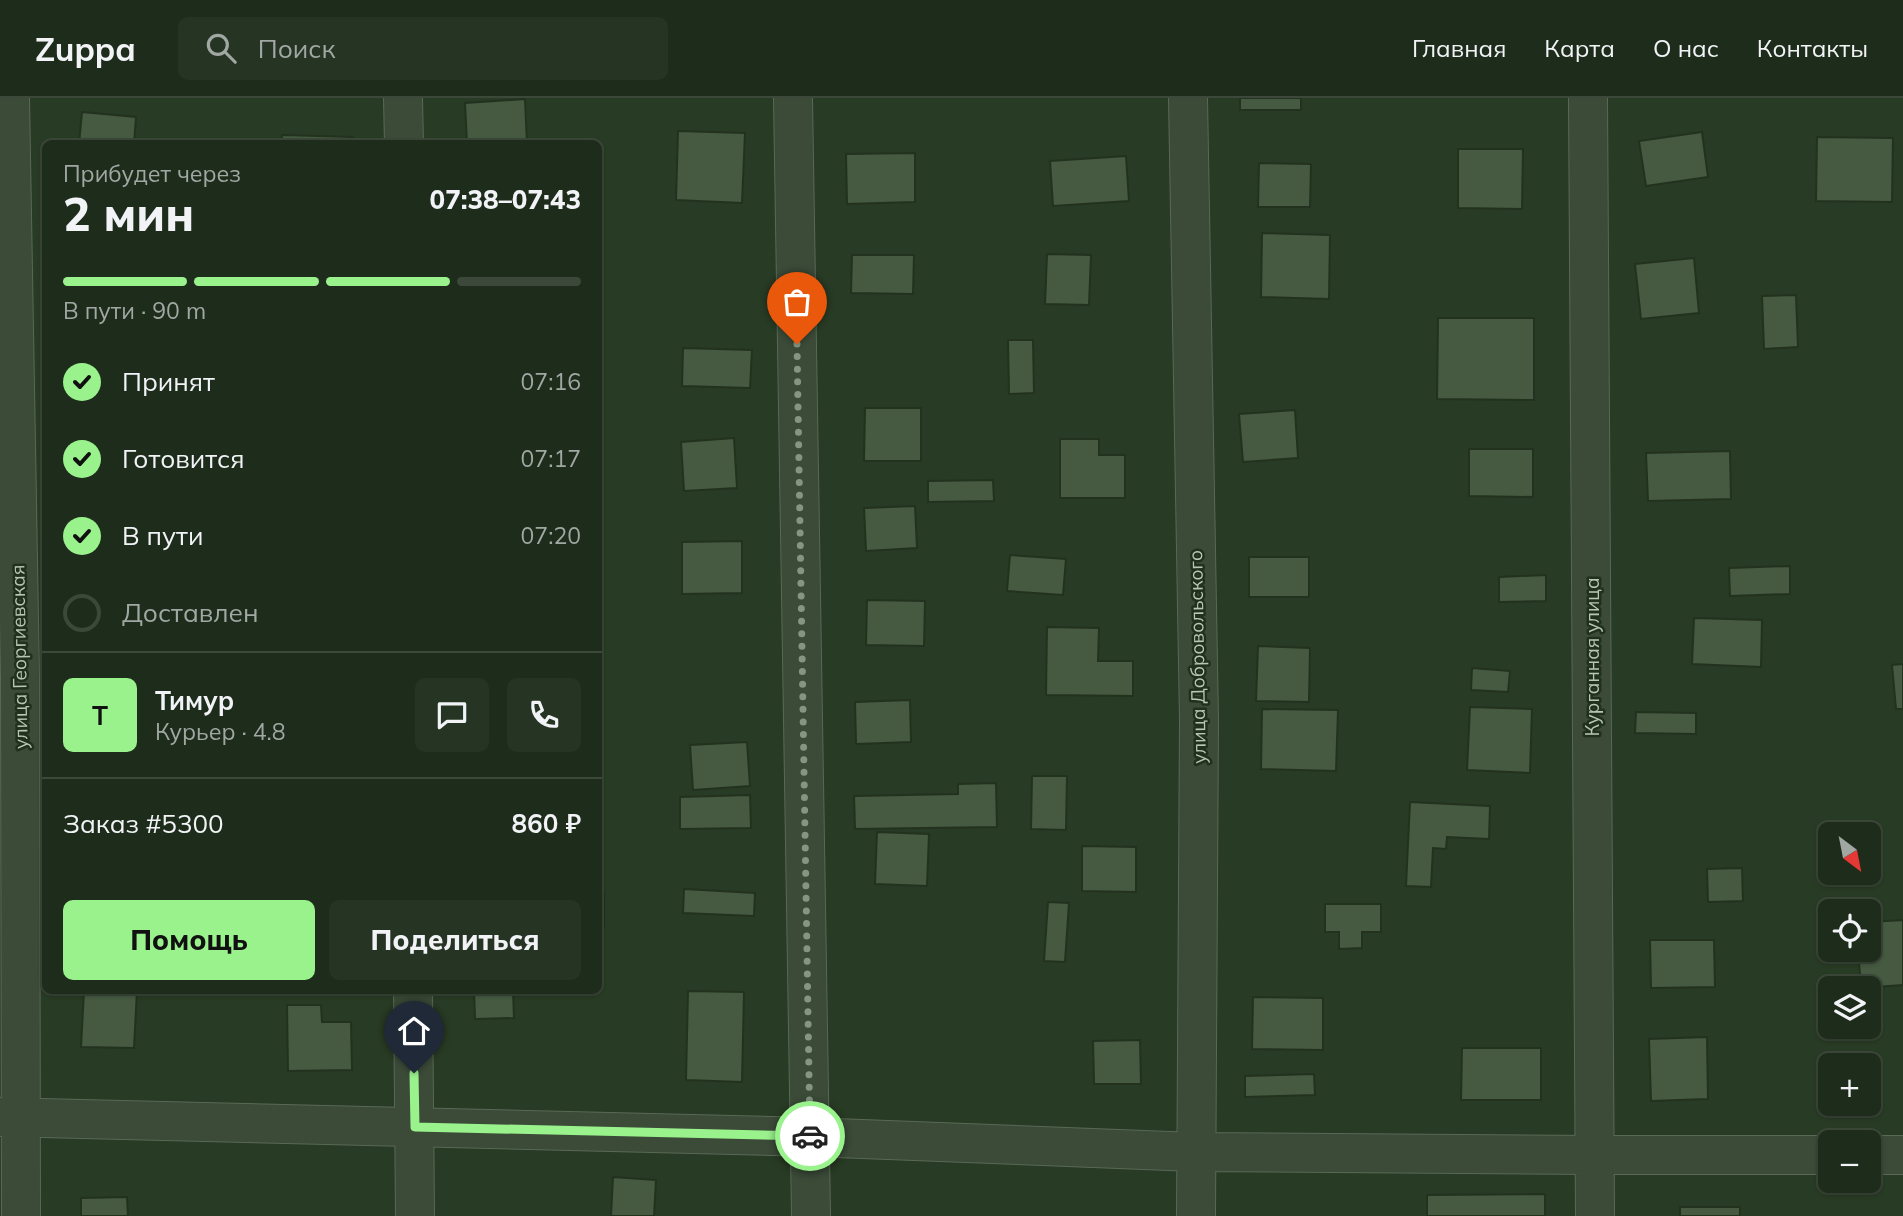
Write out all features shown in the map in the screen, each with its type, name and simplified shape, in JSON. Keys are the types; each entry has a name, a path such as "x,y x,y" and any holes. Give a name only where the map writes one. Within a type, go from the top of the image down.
{"street":[{"name":"улица Георгиевская","path":"10,98 20,678 10,1118 21,1216"},
{"path":"403,98 404,140"},
{"path":"793,98 811,1216"},
{"name":"улица Добровольского","path":"1188,98 1199,720 1196,1216"},
{"name":"Курганная улица","path":"1588,98 1595,1216"},
{"path":"413,994 415,1216"},
{"path":"10,1118 810,1137 1195,1152 1818,1155"},
{"path":"1881,1155 1903,1155"}],"building":[{"path":"1240,98 1301,98 1301,110 1240,110"},
{"path":"525,99 527,140 467,140 465,103"},
{"path":"82,112 136,117 134,140 79,140"},
{"path":"678,131 745,133 742,203 676,200"},
{"path":"1702,132 1708,177 1646,186 1639,141"},
{"path":"282,135 353,137 353,140 281,140"},
{"path":"1817,137 1893,138 1892,202 1816,201"},
{"path":"1458,149 1523,149 1522,209 1458,208"},
{"path":"915,153 915,202 847,204 846,154"},
{"path":"1126,156 1129,201 1053,206 1050,161"},
{"path":"1259,163 1311,164 1310,207 1258,207"},
{"path":"1262,233 1330,235 1329,299 1261,297"},
{"path":"1047,254 1091,255 1089,305 1045,304"},
{"path":"852,255 914,255 913,294 851,293"},
{"path":"1694,258 1699,313 1641,319 1635,264"},
{"path":"1796,295 1798,347 1764,349 1762,296"},
{"path":"1438,318 1534,318 1534,400 1437,399"},
{"path":"1008,340 1033,340 1034,393 1009,394"},
{"path":"683,348 752,350 750,388 682,386"},
{"path":"865,408 921,408 921,461 864,461"},
{"path":"1295,410 1298,458 1243,462 1239,414"},
{"path":"734,438 737,488 684,491 681,442"},
{"path":"1060,439 1099,439 1099,455 1125,455 1125,498 1060,498"},
{"path":"1469,449 1533,449 1533,497 1469,496"},
{"path":"1730,451 1731,499 1648,501 1646,453"},
{"path":"993,480 994,501 928,502 928,481"},
{"path":"915,506 917,548 866,551 864,508"},
{"path":"742,541 742,593 682,594 682,542"},
{"path":"1010,555 1066,559 1063,595 1007,591"},
{"path":"1249,557 1309,557 1309,597 1249,597"},
{"path":"1790,566 1790,594 1730,596 1729,568"},
{"path":"1546,575 1546,601 1499,602 1499,577"},
{"path":"867,600 925,601 924,646 866,645"},
{"path":"1694,618 1762,620 1761,667 1692,664"},
{"path":"1047,627 1099,628 1098,661 1133,661 1133,696 1046,695"},
{"path":"1258,646 1310,648 1309,702 1256,701"},
{"path":"1903,664 1903,709 1896,709 1892,665"},
{"path":"1472,668 1510,671 1508,692 1471,690"},
{"path":"910,700 911,742 856,744 855,702"},
{"path":"1470,707 1532,709 1530,773 1467,770"},
{"path":"1262,709 1338,710 1336,771 1261,769"},
{"path":"1636,712 1696,713 1696,734 1635,733"},
{"path":"747,742 750,786 693,790 690,745"},
{"path":"1032,776 1067,776 1066,830 1031,829"},
{"path":"996,783 997,827 855,829 854,796 958,794 958,784"},
{"path":"750,795 751,828 680,829 680,797"},
{"path":"1410,802 1490,806 1489,839 1447,837 1446,849 1433,848 1431,887 1406,886"},
{"path":"877,832 929,834 927,886 875,884"},
{"path":"1082,846 1136,847 1136,892 1082,891"},
{"path":"1742,868 1743,901 1708,902 1707,869"},
{"path":"684,889 755,893 754,916 683,913"},
{"path":"602,892 604,892 602,928"},
{"path":"1048,902 1069,903 1065,962 1044,961"},
{"path":"1325,904 1381,904 1381,932 1362,932 1362,948 1339,949 1339,932 1325,932"},
{"path":"1903,920 1903,985 1881,987 1881,976 1860,976 1859,962 1881,962 1881,921"},
{"path":"1650,940 1714,940 1715,987 1651,988"},
{"path":"688,991 744,992 742,1082 686,1080"},
{"path":"84,994 137,994 134,1048 81,1047"},
{"path":"474,994 513,994 514,1018 475,1019"},
{"path":"1253,997 1323,998 1323,1050 1252,1049"},
{"path":"287,1005 321,1005 322,1022 351,1022 352,1070 288,1071"},
{"path":"1707,1037 1708,1099 1651,1101 1649,1039"},
{"path":"1140,1040 1141,1084 1094,1084 1093,1041"},
{"path":"1462,1048 1541,1048 1541,1100 1461,1100"},
{"path":"1314,1074 1315,1095 1245,1097 1245,1076"},
{"path":"613,1177 656,1180 654,1216 611,1216"},
{"path":"1545,1194 1545,1216 1427,1216 1427,1195"},
{"path":"127,1197 128,1216 81,1216 81,1198"},
{"path":"1680,1207 1740,1207 1740,1216 1680,1216"}],"way so far":[{"path":"797,344 810,1136"}],"route":[{"path":"414,1073 415,1127 810,1136"}]}
